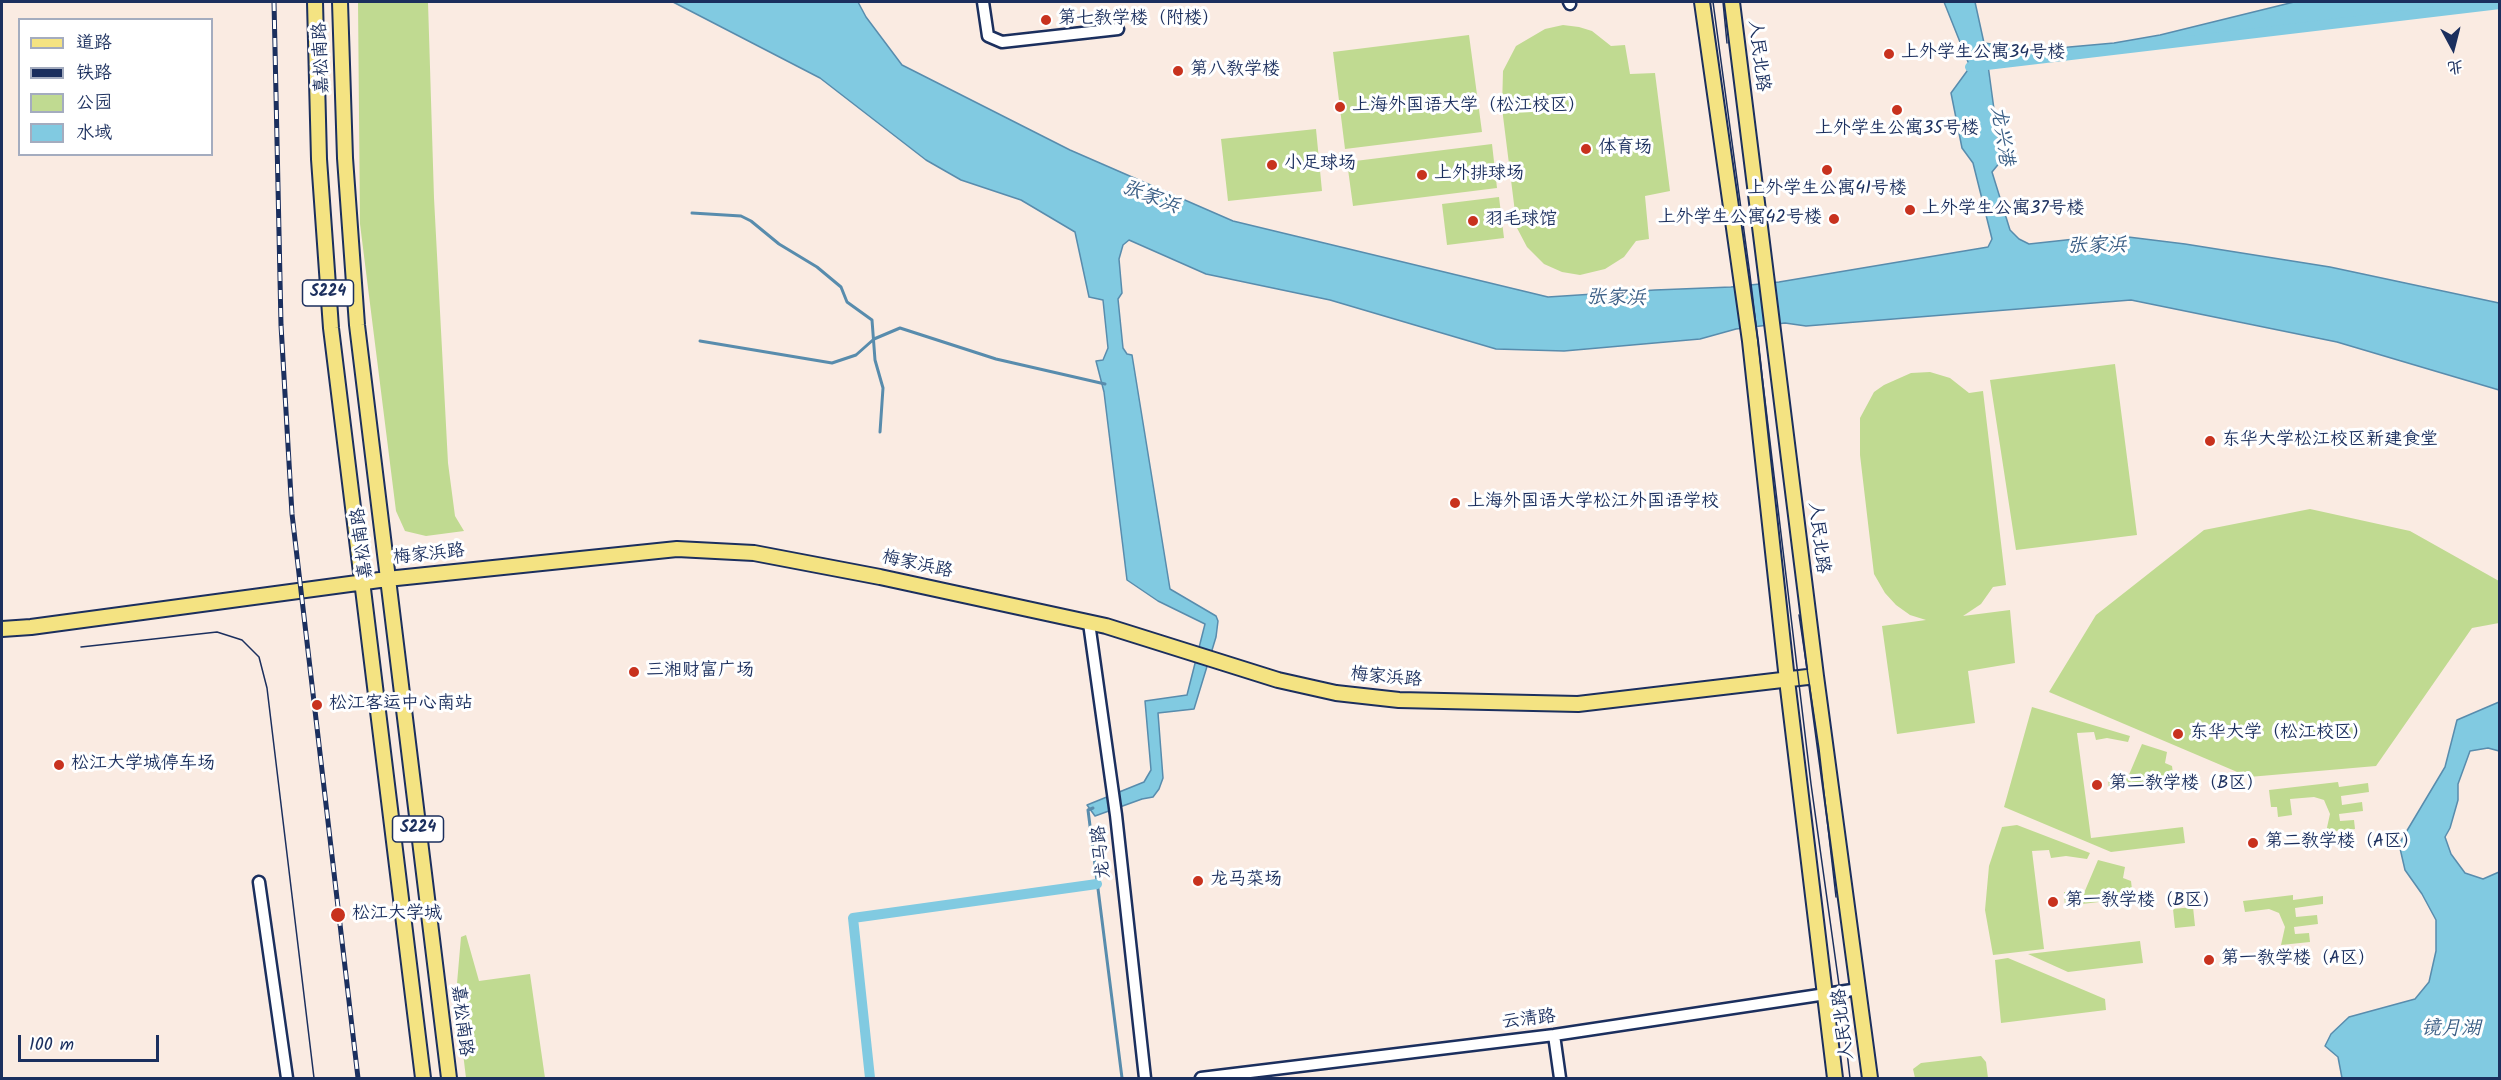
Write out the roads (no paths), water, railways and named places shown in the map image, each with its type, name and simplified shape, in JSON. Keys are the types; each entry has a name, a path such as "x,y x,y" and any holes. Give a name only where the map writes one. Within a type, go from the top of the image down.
{"main road":[{"name":"嘉松南路","path":"315,2 324,243 340,411 423,1078"},
{"name":"嘉松南路","path":"340,2 345,158 356,313 449,1078"},
{"name":"人民北路","path":"1702,2 1742,276 1787,680 1835,1078"},
{"name":"人民北路","path":"1732,2 1816,676 1870,1078"},
{"name":"梅家浜路","path":"2,628 31,627 387,579 677,549 754,553 880,577 1106,626 1278,680 1336,693 1399,700 1578,704 1816,676"}],"street":[{"path":"983,2 988,36 1002,42 1118,29"},
{"name":"龙马路","path":"1089,623 1116,815 1145,1078"},
{"path":"260,882 287,1078"},
{"name":"云清路","path":"1201,1078 1554,1035 1859,989"},
{"path":"1554,1035 1560,1078"}],"water":[{"name":"张家浜","path":"673,2 858,2 866,17 902,65 1070,150 1233,221 1548,297 1731,287 1779,282 1988,247 1992,239 1973,163 1962,148 1951,93 1970,67 1944,2 1975,2 1984,43 2036,50 2114,43 2160,35 2294,2 2488,2 1988,65 2001,161 1992,172 2010,230 2019,239 2029,244 2112,235 2185,244 2330,267 2499,303 2499,390 2337,342 2131,300 1806,326 1785,323 1736,329 1700,339 1564,351 1496,349 1330,300 1206,274 1129,240 1123,245 1119,259 1122,293 1118,299 1123,348 1127,354 1132,355 1170,589 1216,616 1218,621 1216,637 1194,709 1158,713 1163,778 1159,789 1153,797 1095,816 1087,805 1144,782 1151,770 1145,701 1187,695 1205,624 1158,601 1127,580 1104,392 1096,361 1103,360 1108,348 1103,300 1089,297 1075,232 1021,200 961,180 926,160 820,78"},
{"name":"镜月湖","path":"2499,702 2499,751 2488,748 2470,751 2458,784 2458,800 2445,837 2451,854 2465,873 2483,879 2499,872 2499,1078 2342,1078 2338,1057 2325,1046 2331,1034 2349,1017 2415,999 2429,982 2436,951 2436,920 2422,894 2405,870 2399,844 2445,767 2457,720"}],"waterway":[{"path":"1970,67 2500,4"},
{"path":"692,213 741,216 751,221 779,244 817,267 841,287 847,302 872,320 875,360 883,388 880,432"},
{"path":"700,341 832,363 856,355 874,339 900,328 996,359 1105,384"},
{"path":"1093,808 1088,810 1122,1078"},
{"path":"870,1078 853,918 1097,884"}],"tram line":[{"path":"1713,2 1750,275 1811,784 1850,1078"},
{"path":"1723,2 1727,43"},
{"path":"1799,615 1819,749 1836,897"},
{"path":"81,647 217,632 242,640 259,657 267,688 314,1078"}],"railway":[{"path":"274,2 281,325 292,514 358,1078"}],"place":[{"name":"第七教学楼（附楼）","path":"1046,20"},
{"name":"上外学生公寓34号楼","path":"1889,54"},
{"name":"第八教学楼","path":"1178,71"},
{"name":"上海外国语大学（松江校区）","path":"1340,107"},
{"name":"上外学生公寓35号楼","path":"1897,110"},
{"name":"体育场","path":"1586,149"},
{"name":"小足球场","path":"1272,165"},
{"name":"上外学生公寓41号楼","path":"1827,170"},
{"name":"上外排球场","path":"1422,175"},
{"name":"上外学生公寓37号楼","path":"1910,210"},
{"name":"上外学生公寓42号楼","path":"1834,219"},
{"name":"羽毛球馆","path":"1473,221"},
{"name":"东华大学松江校区新建食堂","path":"2210,441"},
{"name":"上海外国语大学松江外国语学校","path":"1455,503"},
{"name":"三湘财富广场","path":"634,672"},
{"name":"松江客运中心南站","path":"317,705"},
{"name":"东华大学（松江校区）","path":"2178,734"},
{"name":"松江大学城停车场","path":"59,765"},
{"name":"第二教学楼（B区）","path":"2097,785"},
{"name":"第二教学楼（A区）","path":"2253,843"},
{"name":"龙马菜场","path":"1198,881"},
{"name":"第一教学楼（B区）","path":"2053,902"},
{"name":"松江大学城","path":"338,915"},
{"name":"第一教学楼（A区）","path":"2209,960"}],"water label":[{"name":"龙兴港","path":"2000,136"}]}
